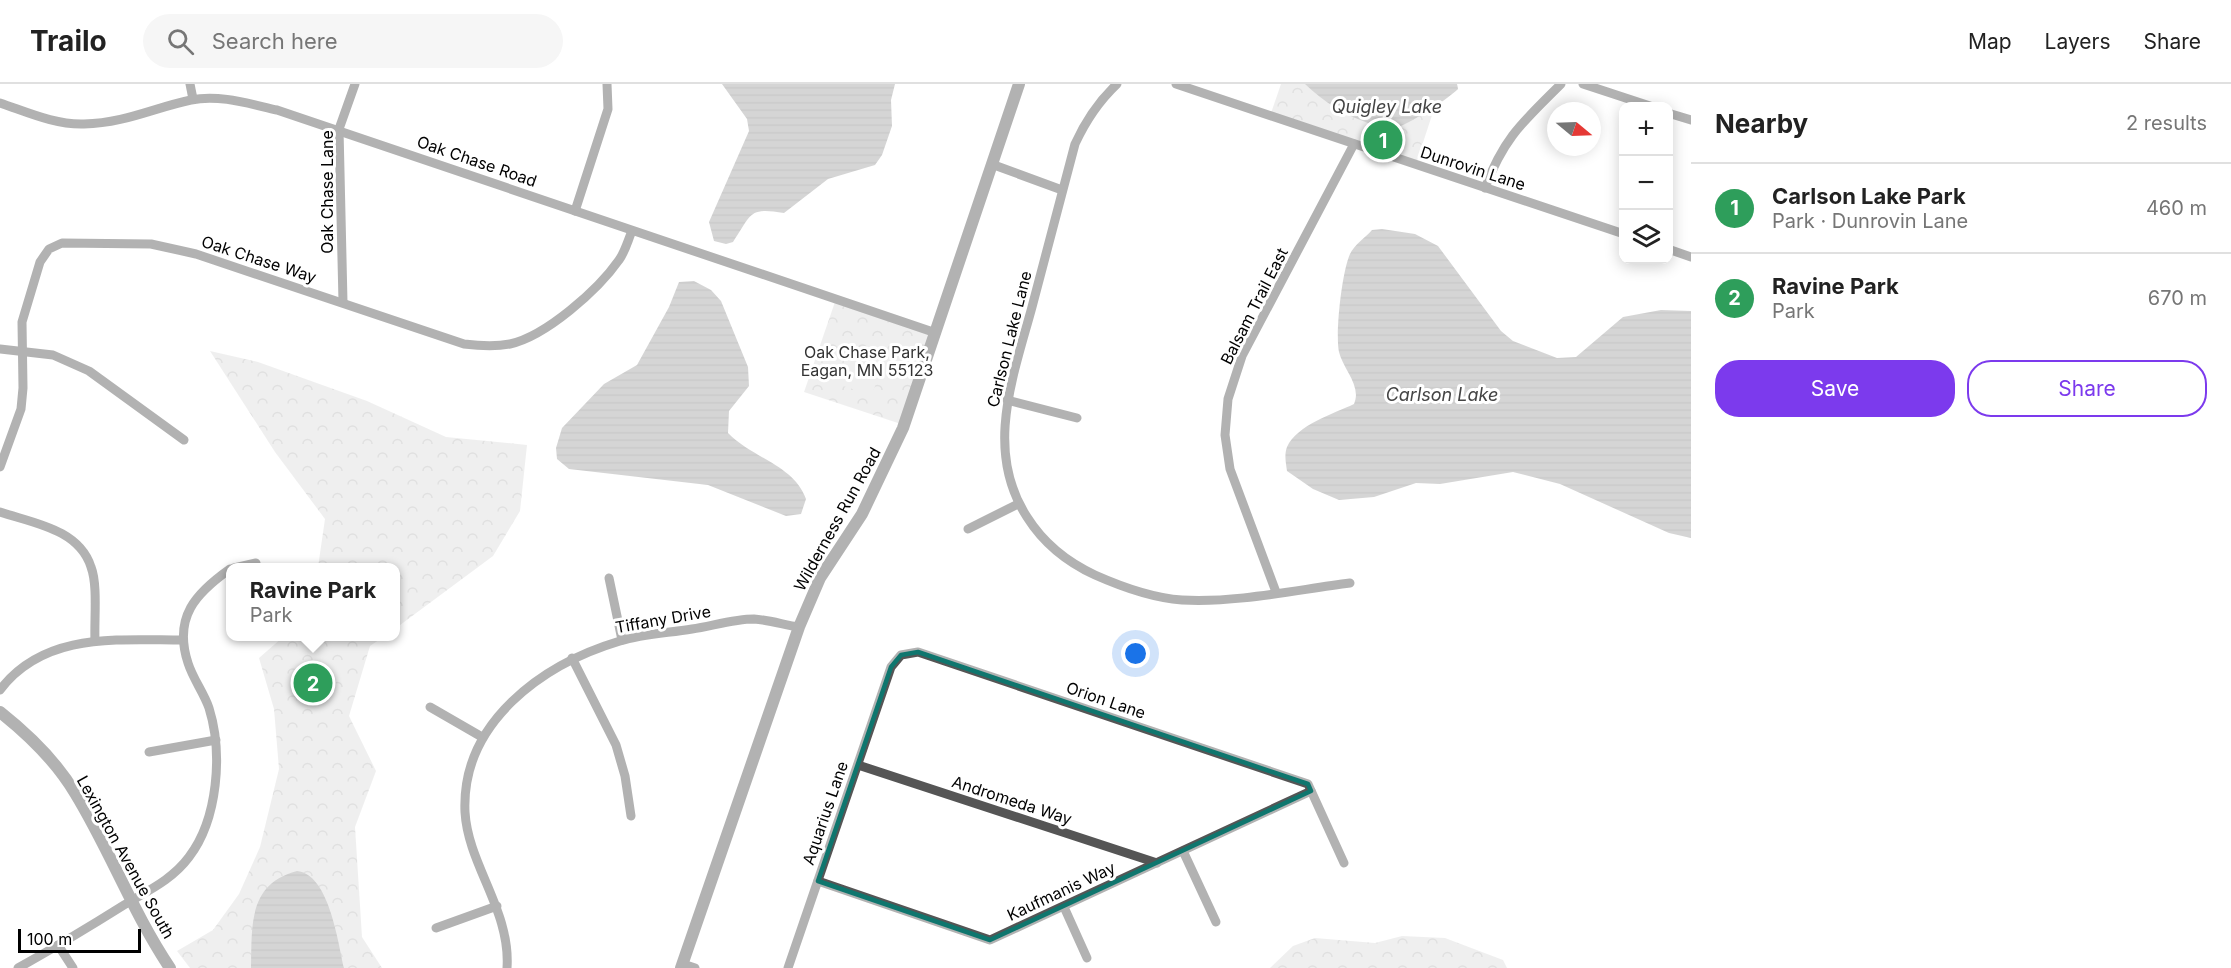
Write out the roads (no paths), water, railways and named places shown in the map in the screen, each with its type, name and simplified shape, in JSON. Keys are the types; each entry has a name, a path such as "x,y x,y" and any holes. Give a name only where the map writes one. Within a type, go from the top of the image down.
{"street":[{"path":"190,84 193,99"},
{"name":"Oak Chase Lane","path":"343,302 339,129 355,84"},
{"path":"575,211 608,109 607,84"},
{"name":"Wilderness Run Road","path":"686,967 799,627 820,578 862,514 886,468 903,428 994,165 1019,84"},
{"name":"Carlson Lake Lane","path":"1118,84 1085,120 1075,144 1007,400 1004,454 1009,480 1018,504 1036,532 1055,551 1078,568 1151,595 1180,600 1207,600 1350,583"},
{"name":"Dunrovin Lane","path":"1176,84 1619,233"},
{"path":"1485,188 1495,160 1510,135 1561,84"},
{"path":"1583,84 1638,102"},
{"name":"Oak Chase Road","path":"0,103 44,118 82,124 122,121 193,99 232,100 277,110 339,129 936,333"},
{"path":"1673,115 1691,120"},
{"name":"Balsam Trail East","path":"1276,592 1230,468 1225,435 1228,399 1242,356 1354,144"},
{"path":"994,165 1062,190"},
{"name":"Oak Chase Way","path":"0,467 21,409 22,322 40,262 49,249 62,243 151,244 196,254 464,344 488,347 512,343 546,328 605,279 621,258 632,231"},
{"path":"1673,251 1691,257"},
{"path":"0,349 54,355 89,371 184,440"},
{"path":"1007,400 1077,418"},
{"path":"968,529 1018,504"},
{"path":"0,512 63,533 83,548 92,568 95,641"},
{"path":"252,563 256,562"},
{"path":"18,968 171,878 197,846 207,822 215,784 216,740 209,707 188,664 182,640 188,613 203,588 226,572"},
{"path":"609,578 622,640"},
{"name":"Tiffany Drive","path":"507,968 508,955 497,906 472,843 465,813 468,773 482,737 508,705 546,674 572,658 622,640 754,619 799,627"},
{"path":"0,690 11,676 34,658 61,646 95,641 182,640"},
{"name":"Orion Lane","path":"891,667 901,655 918,652 1308,784 1311,791"},
{"path":"572,658 616,746 625,776 631,816"},
{"name":"Aquarius Lane","path":"788,968 891,667"},
{"path":"430,707 482,737"},
{"name":"Lexington Avenue South","path":"0,712 48,756 74,792 151,940 170,968"},
{"path":"149,752 216,740"},
{"name":"Andromeda Way","path":"858,765 1157,863"},
{"path":"1311,791 1344,863"},
{"name":"Kaufmanis Way","path":"818,881 990,940 1311,791"},
{"path":"1183,851 1216,922"},
{"path":"436,928 497,906"},
{"path":"1064,907 1087,958"},
{"path":"58,945 73,968"}],"water":[{"path":"722,84 895,84 891,100 892,126 882,155 875,165 828,179 784,213 757,212 748,219 733,242 726,244 714,241 709,222 749,131 747,119"},
{"name":"Quigley Lake","path":"1305,84 1457,84 1458,89 1402,126 1386,130 1342,112"},
{"name":"Carlson Lake","path":"1382,229 1415,234 1438,246 1501,331 1513,341 1557,358 1576,357 1623,317 1661,310 1691,311 1691,538 1669,533 1560,484 1513,472 1440,484 1416,483 1374,497 1339,500 1313,489 1287,471 1287,447 1299,432 1316,421 1354,404 1356,391 1341,358 1338,343 1342,288 1347,262 1352,251 1372,230"},
{"path":"694,281 711,290 721,301 748,367 749,386 729,411 728,433 792,478 806,499 801,514 786,516 708,485 569,469 557,459 556,448 562,428 604,384 637,365 669,307 679,282"},
{"path":"297,871 308,875 324,896 335,927 344,968 251,968 253,922 261,896 281,877"}],"place":[{"name":"Carlson Lake Park","path":"1383,140"},
{"name":"Ravine Park","path":"313,683"}],"park label":[{"name":"Oak Chase Park, Eagan, MN 55123","path":"867,361"}]}
